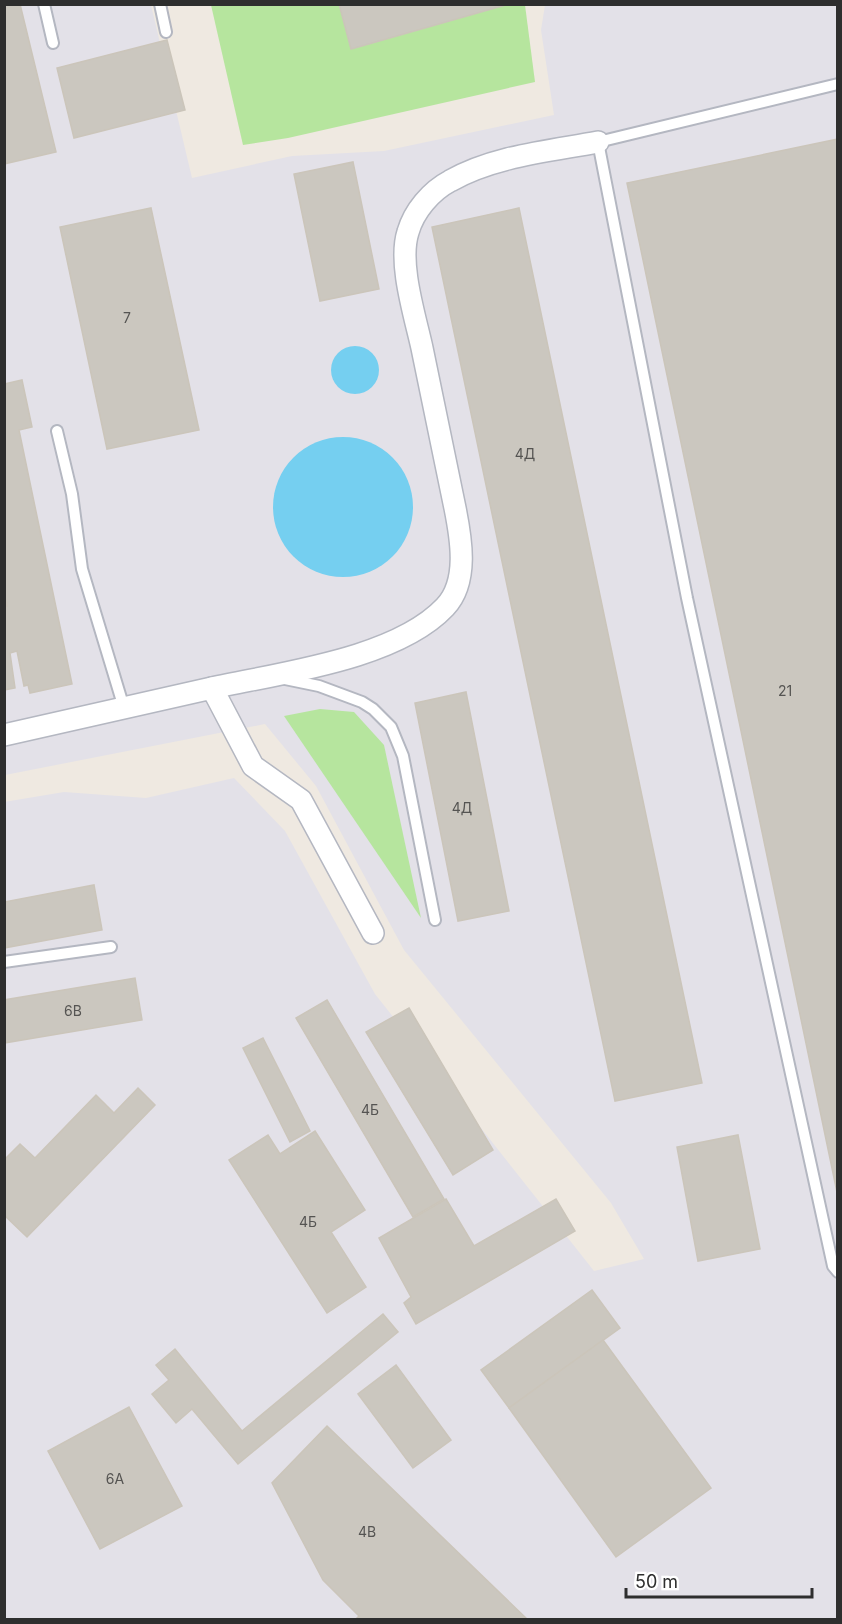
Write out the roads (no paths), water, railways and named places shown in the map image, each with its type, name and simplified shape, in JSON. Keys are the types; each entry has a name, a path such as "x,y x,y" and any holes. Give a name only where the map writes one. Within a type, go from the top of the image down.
{"street":[{"path":"4,735 368,651 428,621 446,607 455,592 461,561 458,524 410,294 405,251 407,232 425,201 449,181 487,166 598,142"},
{"path":"212,688 253,766 301,800 374,933"}],"lane":[{"path":"44,4 53,43"},
{"path":"160,4 166,32"},
{"path":"837,84 598,142 687,598 831,1258 837,1272"},
{"path":"57,431 72,494 82,569 124,708"},
{"path":"265,676 319,686 348,696 373,709 391,727 403,756 435,920"},
{"path":"4,962 111,947"}],"water":[{"path":"350,346 360,346 375,356 379,370 378,379 369,390 360,394 350,394 335,384 331,375 331,365 341,350"},
{"path":"343,437 370,443 382,449 392,458 401,468 407,480 413,507 407,534 401,546 392,556 382,565 370,571 343,577 316,571 304,565 294,556 285,546 279,534 273,507 279,480 285,468 294,458 304,449 316,443"}]}
